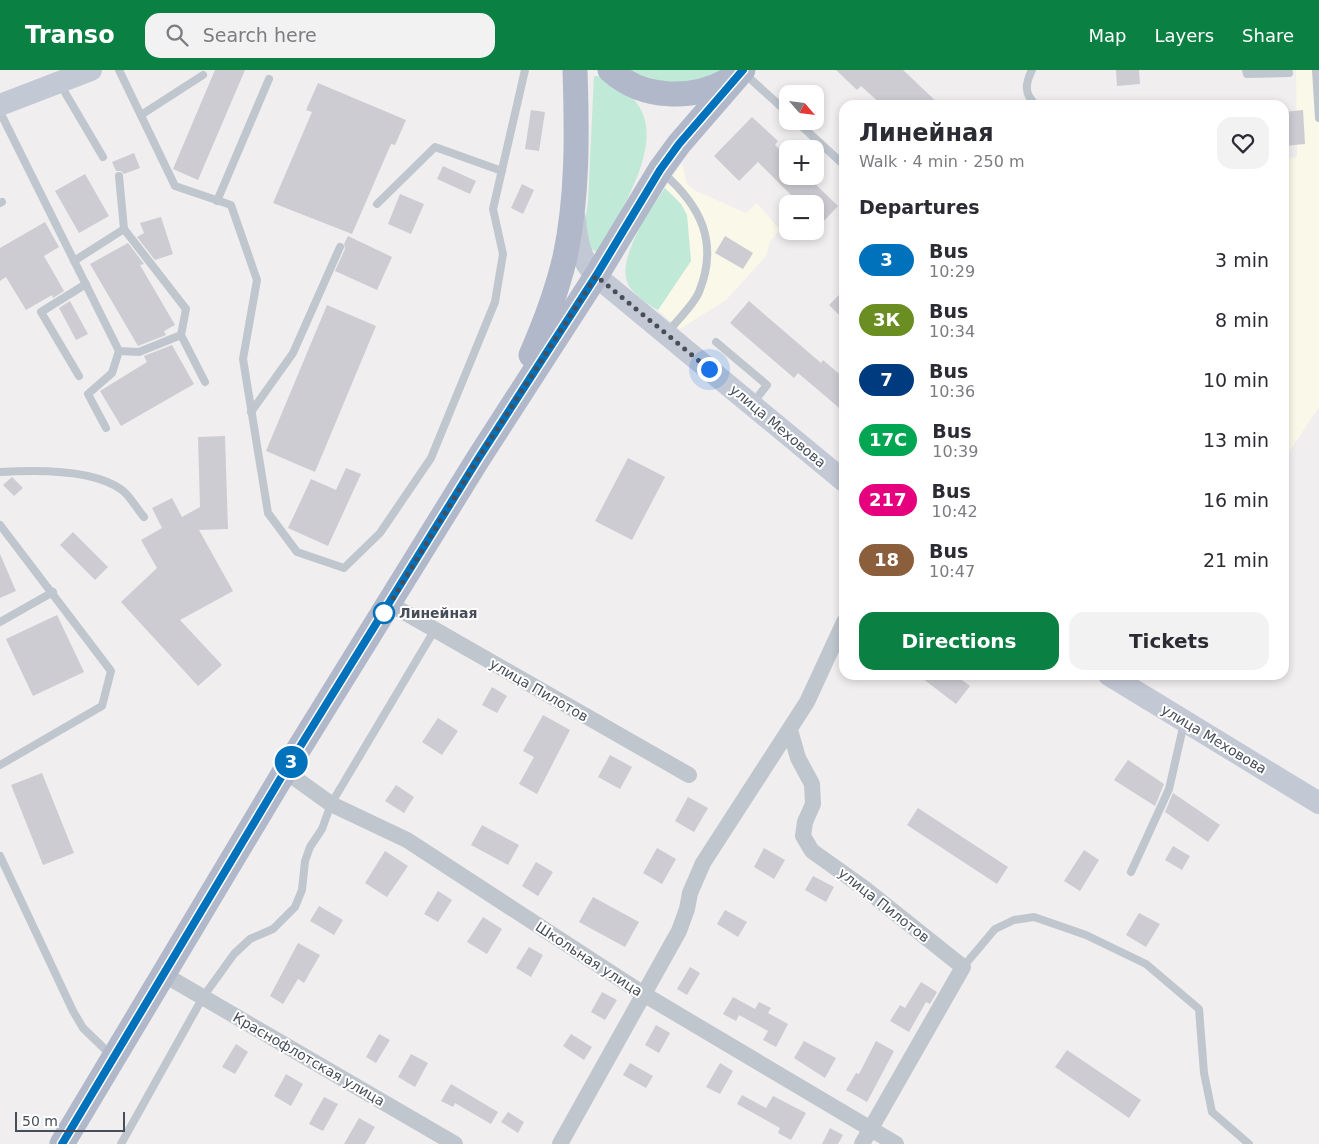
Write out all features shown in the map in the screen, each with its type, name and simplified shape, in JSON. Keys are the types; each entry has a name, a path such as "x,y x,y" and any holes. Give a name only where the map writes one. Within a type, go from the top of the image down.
{"main road":[{"path":"478,459 527,365 550,312 565,256 574,191 575,70"},
{"path":"610,70 629,83 645,90 680,94 714,88 742,71"},
{"path":"62,1144 285,771 478,459 596,276 660,170 679,144 742,71"}],"street":[{"path":"0,105 73,75"},
{"name":"улица Меховова","path":"574,191 577,239 580,253 586,266 839,477"},
{"name":"улица Пилотов","path":"390,604 689,776"},
{"path":"560,1144 645,995 679,931 687,910 690,893 703,863 807,702 839,633"},
{"name":"улица Меховова","path":"1117,680 1319,803"},
{"name":"улица Пилотов","path":"790,730 798,758 812,784 813,804 805,822 803,836 812,851 864,888 964,967"},
{"name":"Школьная улица","path":"285,771 331,804 407,840 645,995 896,1144"},
{"path":"862,1144 964,967"},
{"name":"Краснофлотская улица","path":"163,974 455,1144"}],"lane":[{"path":"119,70 175,186 230,205 257,280 243,359 268,513 297,552 344,568 380,533 431,458 495,302 503,254 493,209 525,70"},
{"path":"1031,100 1026,89 1032,70"},
{"path":"1246,70 1246,74 1289,73"},
{"path":"1316,70 1319,118"},
{"path":"742,71 779,105"},
{"path":"73,75 103,157"},
{"path":"141,115 204,75"},
{"path":"217,201 269,79"},
{"path":"0,112 119,351 112,373 88,394 106,428"},
{"path":"806,130 839,160"},
{"path":"376,204 435,147 502,171"},
{"path":"660,170 679,187 695,207 706,230 706,263 698,294 666,334"},
{"path":"119,176 124,229 186,309 181,335 205,382"},
{"path":"74,261 124,229"},
{"path":"251,412 293,353 340,247"},
{"path":"79,376 41,312 86,284"},
{"path":"119,351 139,352 181,335"},
{"path":"716,342 767,385 752,405"},
{"path":"0,472 37,470 92,477 122,490 144,517"},
{"path":"0,525 53,592 111,671 102,706 0,765"},
{"path":"0,622 53,592"},
{"path":"121,1144 203,997 234,954 250,940 273,929 295,907 302,890 307,854 322,829 331,804 434,631"},
{"path":"1131,872 1169,790 1184,721"},
{"path":"0,856 72,1011 83,1028 113,1058"},
{"path":"964,967 995,929 1014,920 1034,917 1086,935 1146,964 1199,1009 1204,1073 1212,1112 1249,1144"}],"shaded area":[{"path":"1296,70 1319,70 1319,407 1289,452 1289,158 1297,157"},
{"path":"682,163 687,184 694,190 746,213 757,203 779,229 770,242 766,256 726,300 680,329 658,310 691,261 687,215 681,204 665,188"}],"green space":[{"path":"628,70 724,70 686,82 666,82 642,76"},
{"path":"594,76 607,79 624,91 639,107 646,125 646,145 641,167 603,246 597,252 587,247 583,235 588,202"},
{"path":"665,188 681,204 687,215 691,261 658,310 642,300 629,286 626,275 626,263 636,235"}],"building":[{"path":"215,70 245,70 198,180 173,169"},
{"path":"836,70 903,70 935,100 876,100 861,86 857,90"},
{"path":"1116,70 1139,70 1140,84 1117,86"},
{"path":"318,83 406,120 395,145 391,144 352,234 273,203 312,112 306,110"},
{"path":"531,110 545,112 539,151 525,149"},
{"path":"1303,110 1305,144 1289,146 1289,111"},
{"path":"752,117 778,141 775,145 779,149 779,183 758,162 739,181 714,156"},
{"path":"134,153 140,168 124,174 121,171 116,171 112,162"},
{"path":"443,166 476,181 470,194 437,179"},
{"path":"85,174 109,216 79,233 55,191"},
{"path":"522,184 534,190 523,214 511,208"},
{"path":"781,185 816,185 838,206 824,221 824,195 791,195"},
{"path":"400,194 424,204 411,234 388,224"},
{"path":"161,217 173,254 155,260 137,237 144,233 140,223"},
{"path":"45,222 59,247 44,256 64,291 53,298 52,295 26,310 6,277 0,281 0,248"},
{"path":"348,236 392,257 377,290 335,271 345,249 344,244"},
{"path":"725,236 753,253 743,269 715,253"},
{"path":"128,243 144,264 140,265 175,325 164,331 166,335 138,346 90,264"},
{"path":"839,295 839,315 829,305"},
{"path":"70,301 88,334 76,340 59,308"},
{"path":"749,301 821,363 823,360 839,374 839,408 798,373 794,378 730,323"},
{"path":"327,305 376,326 315,472 266,451"},
{"path":"172,345 194,384 121,426 100,391 147,362 144,356"},
{"path":"225,436 228,529 199,530 233,591 180,620 222,665 198,686 121,602 157,568 141,540 162,528 152,508 172,498 182,517 200,507 198,437"},
{"path":"628,458 665,477 632,540 595,521"},
{"path":"346,468 361,474 328,546 288,528 311,479 336,490"},
{"path":"12,477 23,488 14,496 3,485"},
{"path":"73,532 108,567 95,580 60,545"},
{"path":"0,554 16,591 0,598"},
{"path":"57,615 84,672 33,696 6,639"},
{"path":"925,680 962,680 970,686 956,704"},
{"path":"492,687 507,696 497,713 482,705"},
{"path":"543,715 570,730 537,794 519,784 534,757 523,751"},
{"path":"438,718 458,731 442,755 422,742"},
{"path":"610,755 632,767 620,789 598,777"},
{"path":"1128,760 1164,784 1155,806 1114,780"},
{"path":"42,773 74,853 43,865 11,785"},
{"path":"396,785 414,797 404,813 385,801"},
{"path":"1173,793 1220,825 1208,842 1165,812"},
{"path":"688,797 708,808 694,832 675,821"},
{"path":"918,808 1008,867 997,884 907,825"},
{"path":"482,825 519,845 508,865 471,845"},
{"path":"1173,846 1190,856 1182,870 1165,860"},
{"path":"657,848 676,859 662,884 643,873"},
{"path":"764,848 785,860 774,879 754,867"},
{"path":"1084,850 1099,860 1080,891 1064,881"},
{"path":"385,851 408,866 387,897 365,883"},
{"path":"536,862 553,872 538,896 522,886"},
{"path":"813,876 834,887 826,902 805,890"},
{"path":"438,891 452,900 438,922 424,914"},
{"path":"593,897 639,922 625,947 579,922"},
{"path":"319,906 343,920 334,935 310,921"},
{"path":"725,910 747,922 738,937 717,924"},
{"path":"1139,913 1160,924 1146,947 1126,935"},
{"path":"483,917 502,929 487,954 467,942"},
{"path":"298,943 320,955 304,983 298,979 283,1004 270,996"},
{"path":"529,947 543,955 531,977 516,968"},
{"path":"690,967 700,973 687,995 677,989"},
{"path":"921,982 937,992 930,1004 926,1002 909,1032 890,1021 900,1005 905,1008"},
{"path":"602,992 617,1000 605,1020 591,1012"},
{"path":"733,997 755,1009 759,1002 771,1008 768,1013 788,1024 776,1047 763,1040 768,1031 739,1015 736,1021 723,1014"},
{"path":"656,1025 670,1033 659,1053 645,1045"},
{"path":"379,1034 390,1040 376,1063 366,1057"},
{"path":"571,1034 592,1047 584,1060 563,1046"},
{"path":"804,1041 836,1058 825,1078 794,1058"},
{"path":"876,1041 894,1051 867,1102 846,1090 856,1073 859,1074"},
{"path":"236,1044 248,1052 235,1074 222,1067"},
{"path":"1067,1050 1141,1100 1129,1118 1055,1067"},
{"path":"411,1054 428,1063 415,1087 398,1077"},
{"path":"630,1063 653,1076 646,1088 623,1075"},
{"path":"720,1063 733,1071 720,1094 706,1087"},
{"path":"286,1074 303,1084 291,1106 274,1096"},
{"path":"451,1084 498,1112 491,1124 455,1103 453,1107 441,1101"},
{"path":"742,1095 766,1108 773,1096 806,1113 791,1140 778,1133 780,1128 737,1104"},
{"path":"324,1097 338,1104 323,1131 309,1124"},
{"path":"508,1112 524,1122 518,1133 501,1122"},
{"path":"359,1118 375,1127 365,1144 344,1144"},
{"path":"830,1128 843,1135 838,1144 822,1144"}],"bus line":[{"name":"3","path":"62,1144 285,771 478,459 596,276 660,170 679,144 743,70"}],"place":[{"name":"Линейная","path":"384,613"}],"route":[{"path":"384,613 478,459 596,276 709,369"}]}
